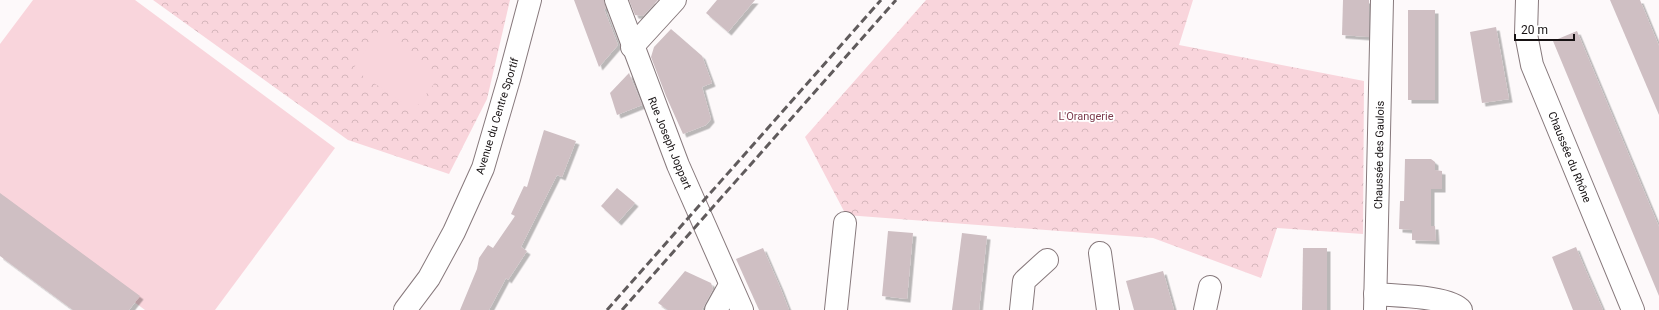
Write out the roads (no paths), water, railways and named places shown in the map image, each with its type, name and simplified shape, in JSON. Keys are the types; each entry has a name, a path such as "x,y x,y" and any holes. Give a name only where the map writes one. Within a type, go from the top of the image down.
{"street":[{"name":"Avenue du Centre Sportif","path":"405,310 428,278 450,238 483,168 530,0"},
{"name":"Rue Joseph Joppart","path":"616,0 632,47 678,165 742,310"},
{"path":"632,47 675,0"},
{"name":"Chaussée des Gaulois","path":"1375,302 1382,0"},
{"name":"Chaussée du Rhône","path":"1527,0 1526,34 1532,65 1633,310"},
{"path":"836,310 845,223"},
{"path":"1100,253 1108,310"},
{"path":"1021,310 1024,281 1047,260"},
{"path":"716,310 730,285"},
{"path":"1205,310 1210,287"},
{"path":"1375,302 1444,301 1459,306 1461,310"}],"railway":[{"path":"607,310 881,0"},
{"path":"622,310 896,0"}],"park label":[{"name":"L'Orangerie","path":"1086,116"}]}
